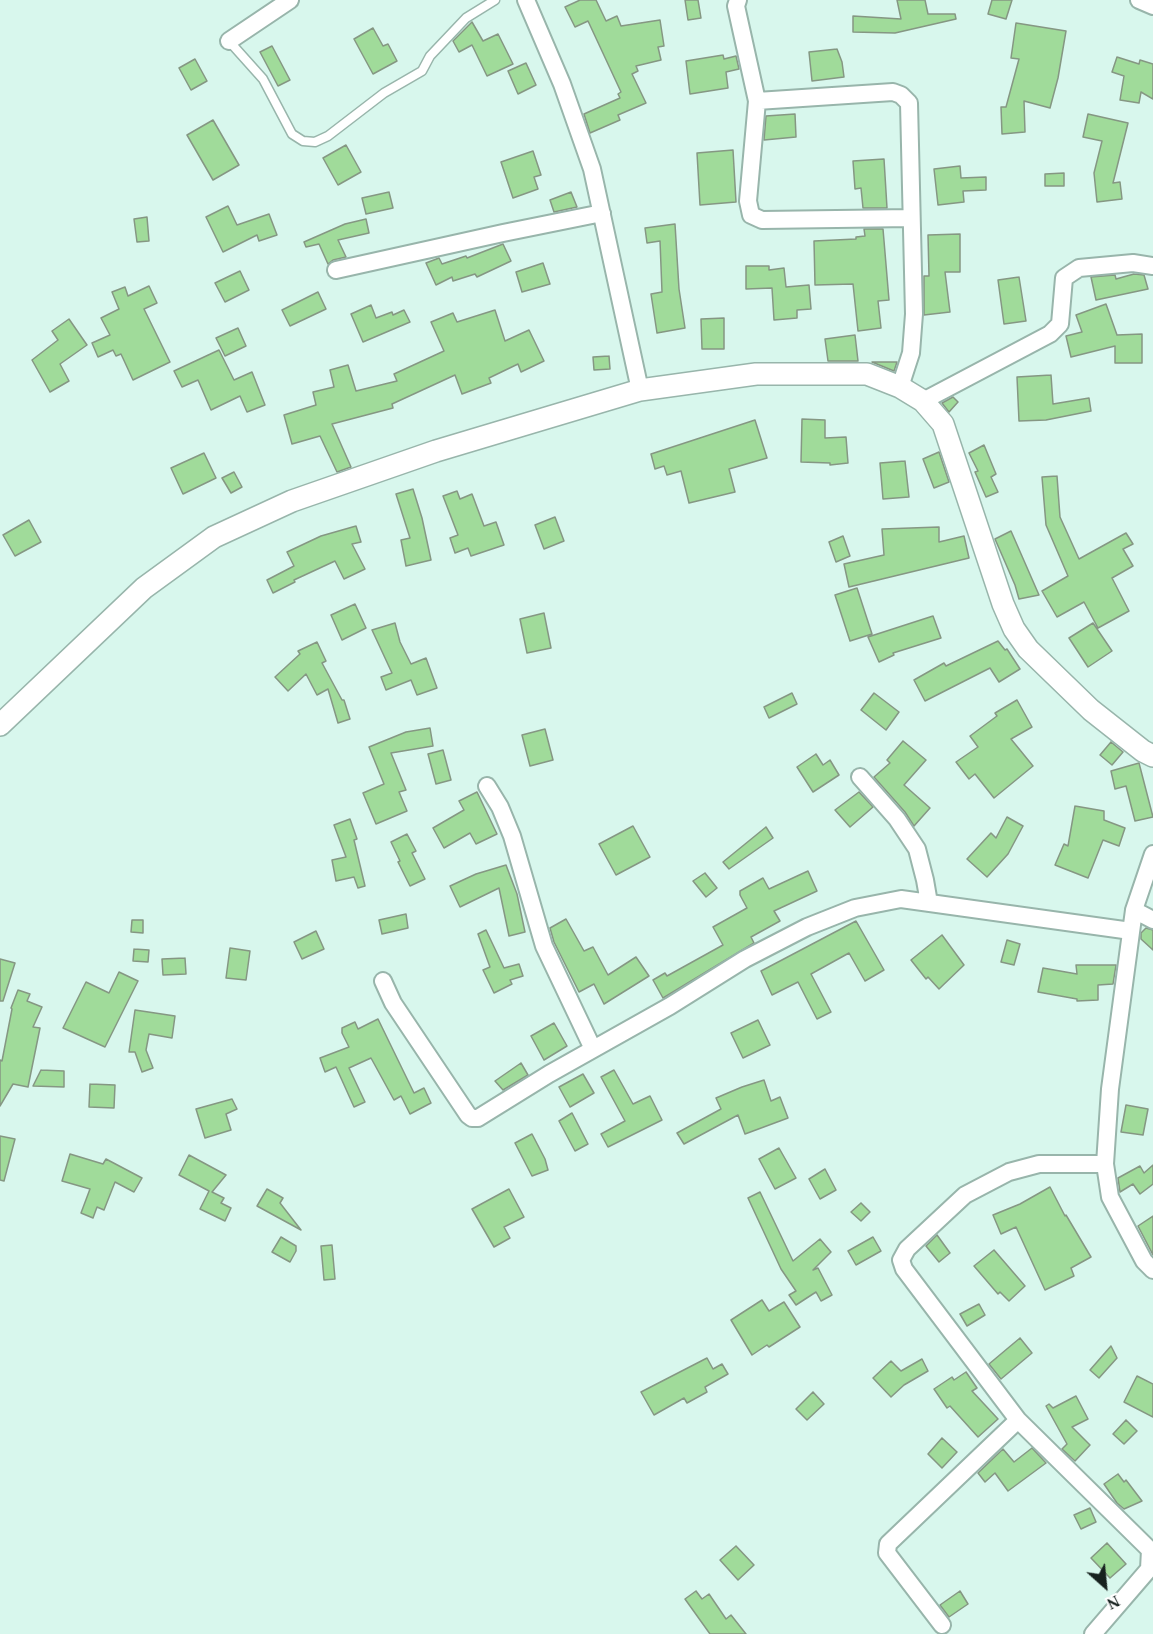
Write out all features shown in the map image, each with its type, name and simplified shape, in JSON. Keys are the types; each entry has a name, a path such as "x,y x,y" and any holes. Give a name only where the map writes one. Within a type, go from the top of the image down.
{"street":[{"path":"229,41 290,0"},
{"path":"526,0 562,84 592,169 640,390"},
{"path":"738,0 736,6 757,101 748,201 751,215 762,220 911,218"},
{"path":"1139,0 1153,6"},
{"path":"757,101 893,92 901,95 909,103 914,314 911,353 900,387"},
{"path":"336,270 602,213"},
{"path":"923,401 1050,334 1060,324 1065,278 1079,268 1133,263 1153,266"},
{"path":"0,725 144,588 214,537 292,501 436,451 640,390 756,374 867,374 900,387 923,401 943,424 1003,604 1014,629 1028,649 1091,710 1143,751 1153,756"},
{"path":"860,777 897,819 917,849 929,903"},
{"path":"487,786 512,836 544,946 593,1049"},
{"path":"1153,854 1134,910 1110,1089 1105,1164 1110,1197 1144,1261 1153,1270"},
{"path":"382,981 468,1116 478,1118 670,1006 744,959 807,927 855,908 901,899 1131,931"},
{"path":"1134,910 1153,920"},
{"path":"1093,1634 1149,1569 1150,1550 1018,1420 904,1269 902,1260 907,1249 965,1195 1009,1172 1039,1164 1105,1164"},
{"path":"942,1625 887,1553 888,1544 1018,1420"}],"lane":[{"path":"229,41 263,79 292,134 303,141 315,142 327,136 384,93 422,71 430,56 466,18 495,0"}],"building":[{"path":"580,0 596,0 606,21 617,16 621,26 660,20 664,46 658,47 661,60 636,66 638,71 632,74 646,103 618,115 620,120 590,133 584,114 620,98 618,94 621,92 588,21 575,27 565,7"},
{"path":"685,0 698,0 701,18 688,20"},
{"path":"897,0 925,0 928,14 955,14 956,19 895,33 853,32 853,16 901,19"},
{"path":"992,0 1012,0 1006,19 988,14"},
{"path":"472,22 483,41 498,34 513,64 487,76 472,45 459,52 453,41"},
{"path":"1016,23 1066,31 1050,108 1024,101 1025,132 1002,134 1001,107 1006,107 1019,59 1011,58"},
{"path":"373,28 383,46 388,44 397,61 373,74 354,39"},
{"path":"272,46 290,80 278,86 260,52"},
{"path":"837,49 844,77 812,81 809,52"},
{"path":"723,55 724,59 736,56 739,69 726,72 728,88 690,94 686,61"},
{"path":"1117,57 1139,64 1140,60 1153,64 1153,99 1141,92 1139,103 1120,100 1124,76 1112,72"},
{"path":"195,59 207,81 191,90 179,68"},
{"path":"526,63 536,85 518,94 508,71"},
{"path":"795,114 796,137 764,140 766,116"},
{"path":"1088,114 1128,123 1113,183 1120,182 1122,199 1097,202 1094,173 1102,141 1083,137"},
{"path":"213,120 239,165 213,180 187,135"},
{"path":"346,145 361,172 338,185 323,158"},
{"path":"733,150 736,202 700,205 697,153"},
{"path":"533,151 541,175 534,177 538,189 513,198 501,162"},
{"path":"884,159 887,208 863,208 861,188 855,189 853,161"},
{"path":"960,166 961,178 986,177 986,190 963,191 964,202 938,205 934,169"},
{"path":"1064,173 1064,186 1045,186 1045,174"},
{"path":"389,192 393,208 366,214 362,198"},
{"path":"571,192 577,207 554,212 550,200"},
{"path":"228,206 237,225 269,214 277,235 259,241 257,235 223,252 206,217"},
{"path":"147,217 149,241 137,242 134,219"},
{"path":"366,219 369,233 338,240 346,257 333,260 328,264 319,244 306,247 304,242 345,224"},
{"path":"675,224 679,289 685,328 657,333 651,294 662,292 660,241 647,243 645,228"},
{"path":"864,229 883,229 889,300 878,301 881,328 858,331 853,284 815,285 814,241 856,239 856,237 865,236"},
{"path":"960,234 960,272 945,272 950,312 924,315 924,276 929,276 928,235"},
{"path":"503,244 511,261 477,277 475,274 453,281 452,277 436,285 426,263 439,258 442,264 466,256 467,258"},
{"path":"543,263 550,284 522,292 516,272"},
{"path":"746,266 769,266 769,270 784,268 786,287 809,285 811,309 797,310 797,318 774,320 772,288 746,289"},
{"path":"240,271 249,290 225,302 215,283"},
{"path":"1134,274 1144,275 1148,289 1096,300 1091,277 1115,275 1116,279"},
{"path":"1019,277 1026,321 1004,324 998,280"},
{"path":"149,286 157,303 144,309 170,362 133,380 121,354 116,356 113,350 98,357 92,343 110,335 101,318 119,309 112,292 125,287 128,296"},
{"path":"318,292 326,309 290,326 282,310"},
{"path":"1106,304 1117,335 1142,334 1142,363 1115,363 1115,346 1071,357 1066,336 1082,332 1076,315"},
{"path":"371,305 376,318 404,310 410,322 363,342 351,314"},
{"path":"495,310 505,341 529,330 544,361 521,372 518,364 489,378 491,383 462,394 455,375 392,404 393,408 332,424 351,467 337,472 320,436 292,444 284,415 316,405 313,392 334,387 330,370 348,365 356,391 397,381 394,374 444,351 431,322 453,313 457,322"},
{"path":"724,318 724,349 702,349 701,319"},
{"path":"69,319 87,345 60,364 69,381 50,392 32,360 58,340 52,331"},
{"path":"238,328 246,346 225,356 216,338"},
{"path":"855,335 858,361 828,361 825,339"},
{"path":"219,350 234,380 252,372 265,405 247,412 240,396 211,410 198,380 182,387 174,371"},
{"path":"609,356 610,369 594,370 593,357"},
{"path":"872,362 897,362 894,371"},
{"path":"1051,375 1053,404 1089,398 1091,411 1046,420 1019,421 1017,377"},
{"path":"953,397 958,402 949,412 942,403"},
{"path":"802,419 825,420 825,438 846,437 848,463 830,465 830,463 801,462"},
{"path":"755,420 767,458 729,469 735,492 689,503 681,471 667,475 664,466 655,469 651,454"},
{"path":"984,445 996,474 991,477 998,492 986,497 975,472 978,471 969,453"},
{"path":"939,452 949,482 934,488 923,459"},
{"path":"204,453 216,478 183,494 171,468"},
{"path":"905,461 909,497 883,499 880,463"},
{"path":"234,472 242,487 231,493 222,478"},
{"path":"1057,476 1060,517 1079,559 1126,533 1133,544 1123,549 1133,566 1112,578 1129,611 1098,628 1084,602 1057,617 1042,591 1068,576 1046,525 1042,477"},
{"path":"413,489 431,560 406,566 401,540 410,538 396,494"},
{"path":"457,491 460,499 472,494 484,526 496,522 504,545 471,556 468,548 455,553 450,538 458,535 443,496"},
{"path":"555,517 564,541 544,549 535,525"},
{"path":"29,520 41,542 15,556 3,535"},
{"path":"356,526 361,542 352,544 365,569 344,579 335,561 294,580 295,582 273,593 267,580 294,566 287,552 321,536"},
{"path":"939,527 939,542 964,536 969,558 849,587 844,564 884,555 882,529"},
{"path":"1011,531 1039,595 1019,599 995,539"},
{"path":"843,536 850,556 836,562 829,542"},
{"path":"857,588 872,634 850,641 835,595"},
{"path":"355,604 366,628 342,640 331,615"},
{"path":"544,613 551,648 527,653 520,619"},
{"path":"933,616 941,638 893,653 894,655 879,662 868,637"},
{"path":"395,623 400,642 411,664 426,658 437,688 417,695 411,680 386,690 381,677 392,673 372,630"},
{"path":"1093,623 1112,651 1088,667 1069,638"},
{"path":"998,641 1005,650 1007,649 1020,669 999,682 990,668 925,701 914,680 944,663 946,666"},
{"path":"317,642 326,661 322,663 344,700 350,719 338,723 328,689 317,695 306,674 288,691 275,677 300,654 298,651"},
{"path":"792,693 797,704 769,718 764,707"},
{"path":"874,693 899,712 886,730 861,710"},
{"path":"1017,700 1032,727 1011,739 1033,766 994,798 975,774 969,779 956,762 978,747 970,736 997,716 995,713"},
{"path":"430,728 433,746 391,753 406,790 399,792 407,811 376,824 363,793 384,784 369,747 406,732"},
{"path":"545,729 553,760 530,766 522,735"},
{"path":"903,741 926,760 904,785 930,808 914,826 905,812 874,777 890,763 887,760"},
{"path":"1111,742 1123,752 1112,765 1100,755"},
{"path":"443,750 451,780 436,784 428,754"},
{"path":"816,754 823,765 830,760 839,775 813,792 797,767"},
{"path":"1139,763 1153,817 1135,821 1126,786 1115,789 1111,771"},
{"path":"477,792 497,834 476,844 470,833 444,848 433,828 464,810 459,801"},
{"path":"859,792 873,807 850,827 835,810"},
{"path":"1075,806 1104,811 1104,820 1125,828 1119,846 1103,840 1088,878 1055,865 1064,844 1068,846"},
{"path":"1007,817 1023,826 1008,854 987,877 967,859 991,833 996,838"},
{"path":"350,819 357,839 354,840 365,886 358,888 354,877 336,881 332,860 346,857 334,825"},
{"path":"633,826 650,857 616,875 599,844"},
{"path":"766,827 773,838 729,869 723,862"},
{"path":"407,834 416,851 412,853 425,879 410,886 391,842"},
{"path":"506,865 517,894 525,932 509,936 499,888 460,907 450,886 476,874"},
{"path":"808,871 817,891 774,911 780,921 751,937 754,943 663,998 653,980 665,973 667,976 723,945 713,927 747,908 740,891 763,878 769,889"},
{"path":"705,873 717,888 706,897 693,881"},
{"path":"406,914 408,928 382,934 379,920"},
{"path":"566,919 584,951 593,947 608,975 636,957 649,976 604,1004 594,984 579,992 554,942 550,928"},
{"path":"132,920 143,920 143,933 131,932"},
{"path":"856,921 884,970 865,981 849,953 811,974 831,1012 817,1019 798,982 772,995 761,971"},
{"path":"1146,928 1153,930 1153,950 1141,939 1141,933"},
{"path":"486,930 504,968 519,964 523,976 510,980 512,984 494,993 483,970 490,967 478,934"},
{"path":"316,931 324,949 302,959 294,942"},
{"path":"942,935 964,965 939,989 928,977 926,979 911,960"},
{"path":"1007,940 1020,944 1014,965 1001,962"},
{"path":"230,948 250,951 246,980 226,978"},
{"path":"134,949 149,950 148,962 133,961"},
{"path":"185,958 186,974 163,975 162,959"},
{"path":"0,959 15,963 3,1001 0,1001"},
{"path":"1076,965 1116,965 1113,984 1098,985 1098,1000 1077,1001 1077,999 1038,992 1043,968 1077,974"},
{"path":"119,972 138,981 105,1047 63,1028 86,982 109,993"},
{"path":"18,990 30,994 27,1001 42,1007 33,1027 40,1028 28,1087 13,1084 0,1106 0,1060 2,1061 11,1008"},
{"path":"135,1010 175,1016 172,1038 149,1034 146,1050 153,1068 142,1072 135,1052 129,1052"},
{"path":"378,1019 414,1093 424,1088 431,1103 410,1114 401,1096 394,1100 371,1058 349,1068 365,1102 354,1107 336,1067 325,1072 320,1058 349,1047 342,1028 355,1022 358,1029"},
{"path":"758,1020 770,1045 743,1058 731,1033"},
{"path":"554,1023 567,1046 544,1060 531,1036"},
{"path":"521,1063 528,1075 503,1090 495,1081"},
{"path":"41,1070 64,1071 64,1087 33,1086"},
{"path":"614,1070 633,1104 650,1096 662,1120 608,1147 601,1134 625,1121 601,1077"},
{"path":"583,1074 594,1093 570,1107 559,1087"},
{"path":"764,1080 771,1101 780,1097 788,1118 745,1134 738,1115 684,1144 677,1133 721,1109 716,1098"},
{"path":"90,1084 115,1085 114,1108 89,1107"},
{"path":"232,1099 237,1109 226,1114 231,1130 205,1138 196,1109"},
{"path":"1126,1105 1148,1109 1143,1135 1121,1132"},
{"path":"572,1113 588,1144 575,1151 559,1121"},
{"path":"532,1134 548,1170 532,1176 515,1143"},
{"path":"0,1136 15,1139 4,1181 0,1180"},
{"path":"779,1148 796,1178 775,1189 759,1159"},
{"path":"70,1154 103,1164 106,1159 142,1178 134,1192 115,1182 104,1210 97,1207 93,1218 81,1213 90,1189 62,1181"},
{"path":"189,1155 226,1175 212,1192 224,1198 221,1203 231,1208 225,1221 200,1209 209,1191 179,1175"},
{"path":"1153,1165 1153,1184 1140,1194 1133,1184 1120,1192 1118,1178 1140,1166 1144,1173"},
{"path":"825,1169 836,1190 820,1199 809,1179"},
{"path":"1050,1187 1091,1257 1071,1268 1074,1276 1045,1290 1016,1227 1001,1234 993,1215 1020,1204"},
{"path":"267,1189 283,1198 280,1203 301,1230 257,1206"},
{"path":"509,1189 524,1217 504,1227 510,1238 494,1247 472,1209"},
{"path":"760,1192 793,1261 820,1239 831,1252 813,1270 818,1268 832,1295 821,1301 816,1292 796,1305 789,1295 796,1291 781,1269 748,1198"},
{"path":"861,1203 870,1212 861,1221 851,1212"},
{"path":"1153,1216 1153,1255 1138,1226"},
{"path":"937,1235 950,1253 939,1262 926,1246"},
{"path":"281,1237 296,1246 290,1262 272,1252"},
{"path":"873,1237 881,1251 856,1265 848,1251"},
{"path":"332,1245 335,1279 324,1280 321,1246"},
{"path":"994,1250 1025,1286 1009,1301 1000,1292 998,1294 974,1266"},
{"path":"762,1300 769,1311 784,1302 800,1327 752,1355 731,1320"},
{"path":"979,1304 985,1315 967,1326 960,1314"},
{"path":"1020,1338 1032,1353 1001,1379 989,1364"},
{"path":"1111,1346 1117,1358 1099,1378 1090,1370"},
{"path":"707,1358 713,1369 722,1364 728,1374 705,1387 707,1392 687,1403 684,1398 654,1415 641,1392"},
{"path":"922,1359 928,1371 904,1385 891,1397 873,1378 891,1361 901,1371"},
{"path":"966,1372 977,1388 972,1391 998,1419 978,1437 950,1406 947,1408 934,1389 952,1377 954,1380"},
{"path":"1137,1376 1153,1384 1153,1417 1124,1402"},
{"path":"813,1392 824,1404 807,1420 796,1409"},
{"path":"1076,1396 1088,1419 1072,1427 1090,1445 1075,1461 1062,1449 1067,1444 1046,1406 1049,1404 1053,1408"},
{"path":"1126,1420 1137,1431 1124,1444 1113,1434"},
{"path":"942,1438 957,1452 942,1468 928,1454"},
{"path":"1032,1448 1046,1463 1008,1491 995,1473 985,1482 978,1473 1003,1449 1014,1462"},
{"path":"1118,1474 1124,1482 1126,1480 1142,1501 1124,1509 1117,1503 1104,1484"},
{"path":"1090,1508 1096,1522 1081,1529 1074,1515"},
{"path":"1107,1543 1126,1564 1110,1578 1091,1558"},
{"path":"736,1546 754,1565 738,1580 720,1560"},
{"path":"696,1591 702,1599 709,1594 726,1619 731,1615 746,1634 710,1634 685,1599"},
{"path":"960,1591 968,1604 949,1617 940,1605"}]}
